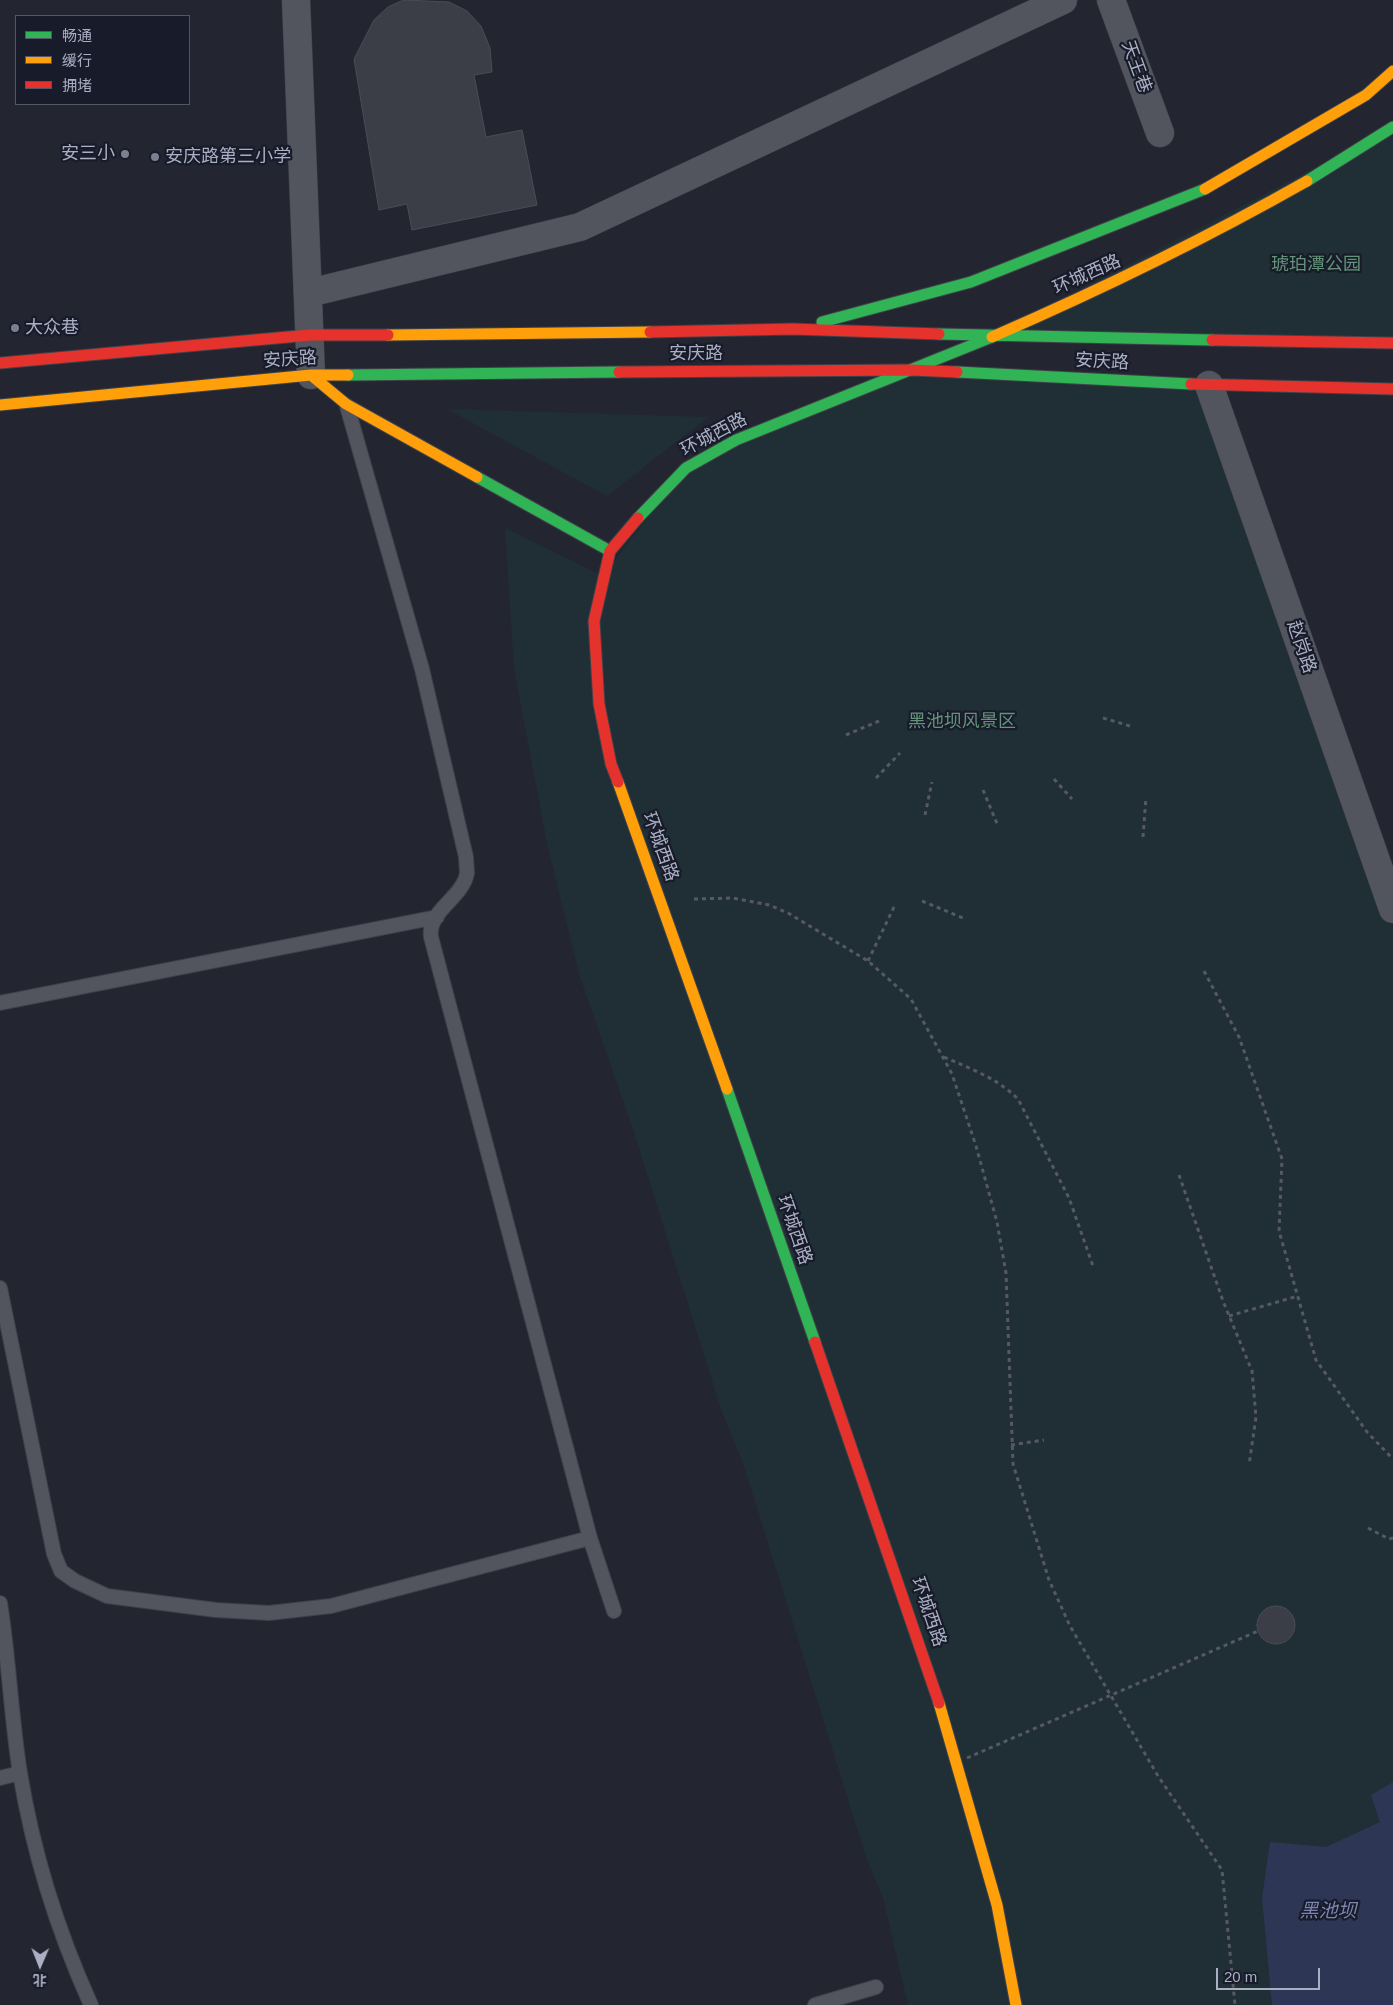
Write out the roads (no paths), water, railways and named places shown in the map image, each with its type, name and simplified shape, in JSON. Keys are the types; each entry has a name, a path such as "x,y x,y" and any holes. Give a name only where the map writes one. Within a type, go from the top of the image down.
{"main road":[{"path":"793,329 971,282 1207,188 1366,95 1393,71"},
{"name":"环城西路","path":"1016,2005 997,1905 930,1671 661,900 611,764 599,704 594,620 610,551 646,508 686,468 736,440 912,370 1144,268 1256,211 1343,160 1393,126"},
{"name":"安庆路","path":"0,363 310,335 513,335 793,329 991,336 1393,344"},
{"name":"安庆路","path":"0,405 311,375 912,370 1209,385 1393,389"},
{"path":"311,375 346,404 610,551"}],"street":[{"path":"296,0 311,375"},
{"path":"309,293 580,227 1063,0"},
{"name":"天王巷","path":"1111,0 1160,133"},
{"name":"赵岗路","path":"1209,385 1393,909"}],"lane":[{"path":"346,404 422,669 466,857 467,873 460,888 430,927 431,937 590,1538 614,1611"},
{"path":"0,1003 437,916"},
{"path":"0,1288 54,1554 61,1571 75,1581 107,1596 225,1610 269,1613 301,1610 331,1606 590,1538"},
{"path":"0,1603 20,1773 40,1865 76,1972 90,2005"},
{"path":"0,1778 20,1773"},
{"path":"815,2005 876,1987"}],"water":[{"name":"黑池坝","path":"1393,1782 1393,2005 1272,2005 1262,1898 1270,1842 1326,1847 1380,1822 1371,1795"}],"place":[{"name":"安三小","path":"125,154"},
{"name":"安庆路第三小学","path":"155,157"},
{"name":"大众巷","path":"15,328"}],"park label":[{"name":"琥珀潭公园","path":"1316,265"},
{"name":"黑池坝风景区","path":"962,722"}]}
